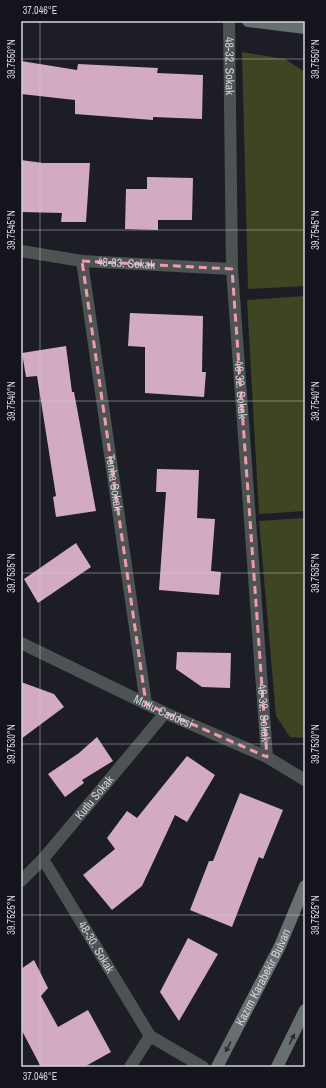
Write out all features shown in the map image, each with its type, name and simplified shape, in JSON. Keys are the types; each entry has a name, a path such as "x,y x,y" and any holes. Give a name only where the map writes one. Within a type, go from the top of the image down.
{"main road":[{"path":"248,21 305,28"},
{"name":"Kazım Karabekir Bulvarı","path":"217,1067 280,946 305,886"},
{"path":"277,1067 305,1010"}],"street":[{"name":"48-32. Sokak","path":"229,21 232,269 267,758"},
{"name":"48-33. Sokak","path":"21,251 82,262 232,269"},
{"name":"Tenha Sokak","path":"82,262 146,704"},
{"name":"Mutlu Caddesi","path":"21,643 164,713 267,758 305,780"},
{"name":"Kutlu Sokak","path":"21,881 42,859 164,713"},
{"name":"48-30. Sokak","path":"42,859 150,1036"},
{"path":"130,1067 150,1036 203,1067"}],"highlighted area":[{"path":"82,261 232,269 267,757 146,704"}],"green space":[{"path":"242,52 285,59 305,72 305,286 248,289"},
{"path":"305,296 305,511 259,514 247,300"},
{"path":"305,518 305,738 290,737 276,716 259,521"}],"building":[{"path":"21,61 77,70 78,64 158,68 157,73 203,75 202,119 153,117 153,120 75,114 75,100 21,94"},
{"path":"21,160 43,163 90,163 86,222 61,222 62,213 21,212"},
{"path":"147,177 193,178 192,220 158,220 158,230 125,229 126,189 147,189"},
{"path":"130,313 203,316 202,372 206,372 204,397 145,393 145,347 128,346"},
{"path":"66,346 72,392 74,392 96,511 56,517 53,497 56,496 37,376 26,377 22,353"},
{"path":"157,469 199,470 197,518 215,519 211,571 221,572 219,595 159,590 166,492 156,492"},
{"path":"76,543 91,567 38,603 24,579"},
{"path":"177,652 231,653 230,688 202,687 176,669"},
{"path":"21,682 54,694 64,707 21,739"},
{"path":"97,737 113,761 82,780 84,783 65,797 48,774 79,753"},
{"path":"187,756 215,775 187,822 175,815 142,886 112,910 83,875 115,849 107,838 127,811 137,818"},
{"path":"240,793 283,810 263,859 259,857 232,927 190,910 209,861 213,861"},
{"path":"188,938 218,954 179,1021 160,992"},
{"path":"34,960 48,988 41,996 58,1027 88,1010 111,1052 84,1067 41,1067 21,1029 21,969"}]}
